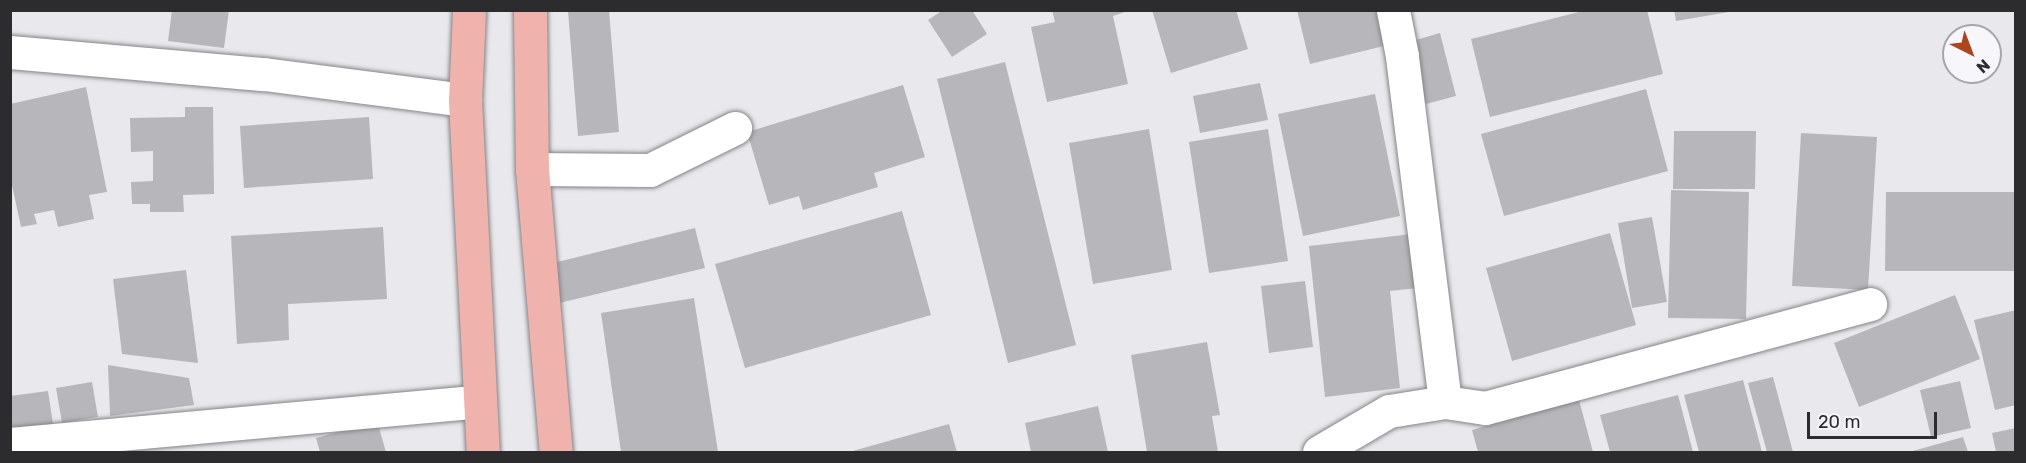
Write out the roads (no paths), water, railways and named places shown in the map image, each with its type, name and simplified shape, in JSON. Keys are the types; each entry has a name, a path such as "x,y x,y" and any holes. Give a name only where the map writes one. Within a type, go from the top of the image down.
{"main road":[{"path":"469,10 465,100 483,453"},
{"path":"530,10 532,169 556,453"}],"street":[{"path":"1393,10 1402,56 1445,402"},
{"path":"10,52 264,74 465,100"},
{"path":"532,169 650,170 735,128"},
{"path":"1319,453 1389,411 1445,402 1485,408 1870,304"},
{"path":"10,444 479,401"}]}
